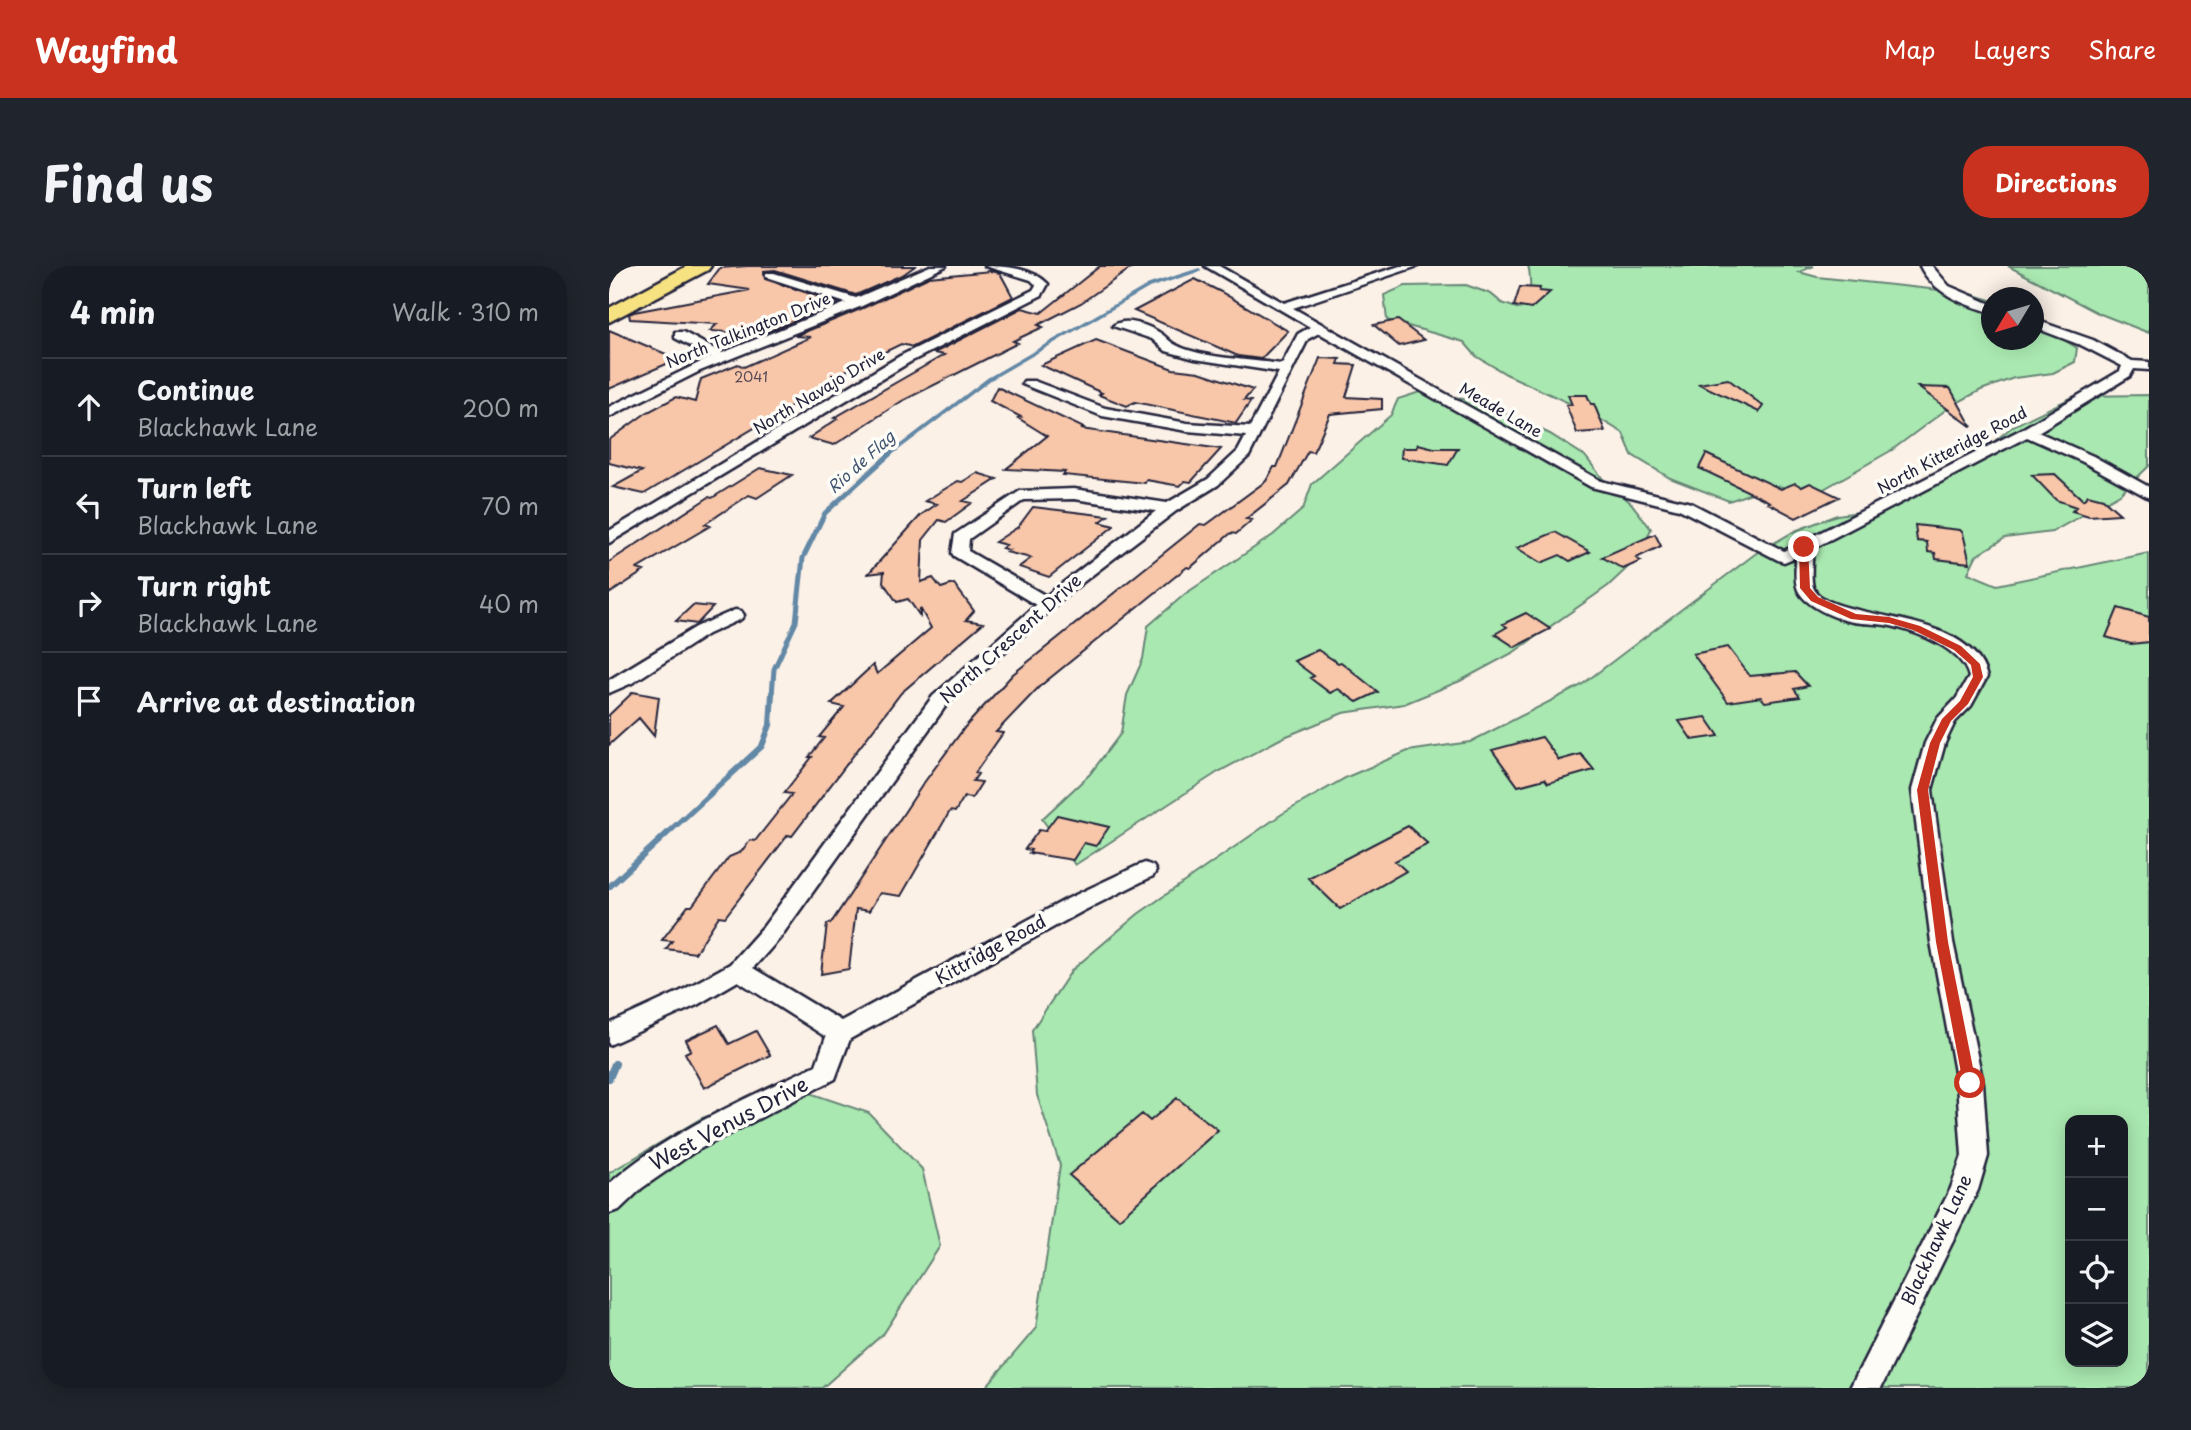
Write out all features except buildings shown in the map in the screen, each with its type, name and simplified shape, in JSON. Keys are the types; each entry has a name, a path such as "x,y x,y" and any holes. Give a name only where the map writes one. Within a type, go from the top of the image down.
{"main road":[{"path":"609,316 701,266"}],"street":[{"name":"North Talkington Drive","path":"609,413 659,385 940,266"},
{"name":"North Navajo Drive","path":"609,538 905,359 1038,292 1042,284 1035,278 992,266"},
{"name":"Meade Lane","path":"1210,266 1596,484 1685,506 1794,552"},
{"path":"1283,307 1412,266"},
{"path":"1926,266 1929,274 1941,286 1981,304"},
{"path":"770,275 858,303"},
{"path":"1119,326 1132,326 1157,336 1171,348 1200,356 1287,369"},
{"name":"North Crescent Drive","path":"609,1035 689,998 738,970 772,932 940,700 1047,604 1170,508 1213,482 1244,453 1303,337 1320,327"},
{"path":"2044,327 2088,343 2129,365 2149,366"},
{"path":"679,335 722,358"},
{"name":"North Kitteridge Road","path":"1794,552 2027,432 2125,373 2129,365"},
{"path":"1028,384 1102,412 1187,427 1253,432"},
{"path":"2027,432 2088,458 2149,493"},
{"path":"1047,604 960,553 961,537 1020,496 1074,494 1170,508"},
{"name":"Blackhawk Lane","path":"1794,552 1805,588 1814,599 1854,617 1889,620 1917,628 1958,648 1975,664 1978,677 1964,702 1947,719 1935,743 1922,790 1942,942 1970,1083 1975,1156 1963,1190 1865,1388"},
{"path":"609,687 703,628 735,615"},
{"name":"Kittridge Road","path":"840,1033 1075,905 1145,871"},
{"path":"738,970 840,1033"},
{"name":"West Venus Drive","path":"609,1201 635,1175 677,1148 826,1072 840,1033"}],"green space":[{"path":"1528,266 1814,266 1799,272 1817,277 1968,293 1981,297 1981,350 2044,350 2044,327 2077,348 2075,362 2053,373 2014,378 1981,390 1951,406 1892,450 1822,490 1771,486 1729,501 1670,478 1632,455 1623,433 1588,412 1506,374 1476,356 1464,342 1387,320 1384,295 1405,286 1466,285 1491,294 1502,303 1519,309 1533,302"},
{"path":"2008,266 2149,266 2149,333 2098,313"},
{"path":"1423,391 1460,398 1508,414 1550,434 1585,456 1603,479 1631,503 1651,529 1640,556 1608,586 1514,652 1460,681 1404,704 1343,713 1282,738 1218,772 1075,865 1042,819 1090,774 1121,733 1127,695 1143,659 1148,626 1185,594 1273,535 1303,509 1312,484 1391,415 1398,399"},
{"path":"2149,395 2149,466 2120,494 2052,532 2005,538 1976,556 1968,573 1997,585 2149,553 2149,1388 985,1388 1036,1328 1060,1165 1037,1095 1032,1030 1072,970 1138,914 1282,814 1347,777 1408,751 1470,742 1580,686 1755,554 1795,531 1837,515 1883,509 1922,493 1956,473 2013,426 2075,396"},
{"path":"795,1088 869,1113 922,1169 940,1246 884,1333 822,1388 609,1388 609,1173 702,1118"}],"waterway":[{"name":"Rio de Flag","path":"889,455 989,379 1149,286 1199,270"},
{"name":"Rio de Flag","path":"772,695 774,669 796,622 803,558 825,513 891,453"},
{"name":"Rio de Flag","path":"609,887 762,746 770,725 772,693"},
{"name":"Rio de Flag","path":"609,1078 615,1064"}],"route":[{"path":"1804,547 1805,588 1814,599 1854,617 1889,620 1917,628 1958,648 1975,664 1978,677 1964,702 1947,719 1935,743 1922,790 1942,942 1970,1083"}]}
